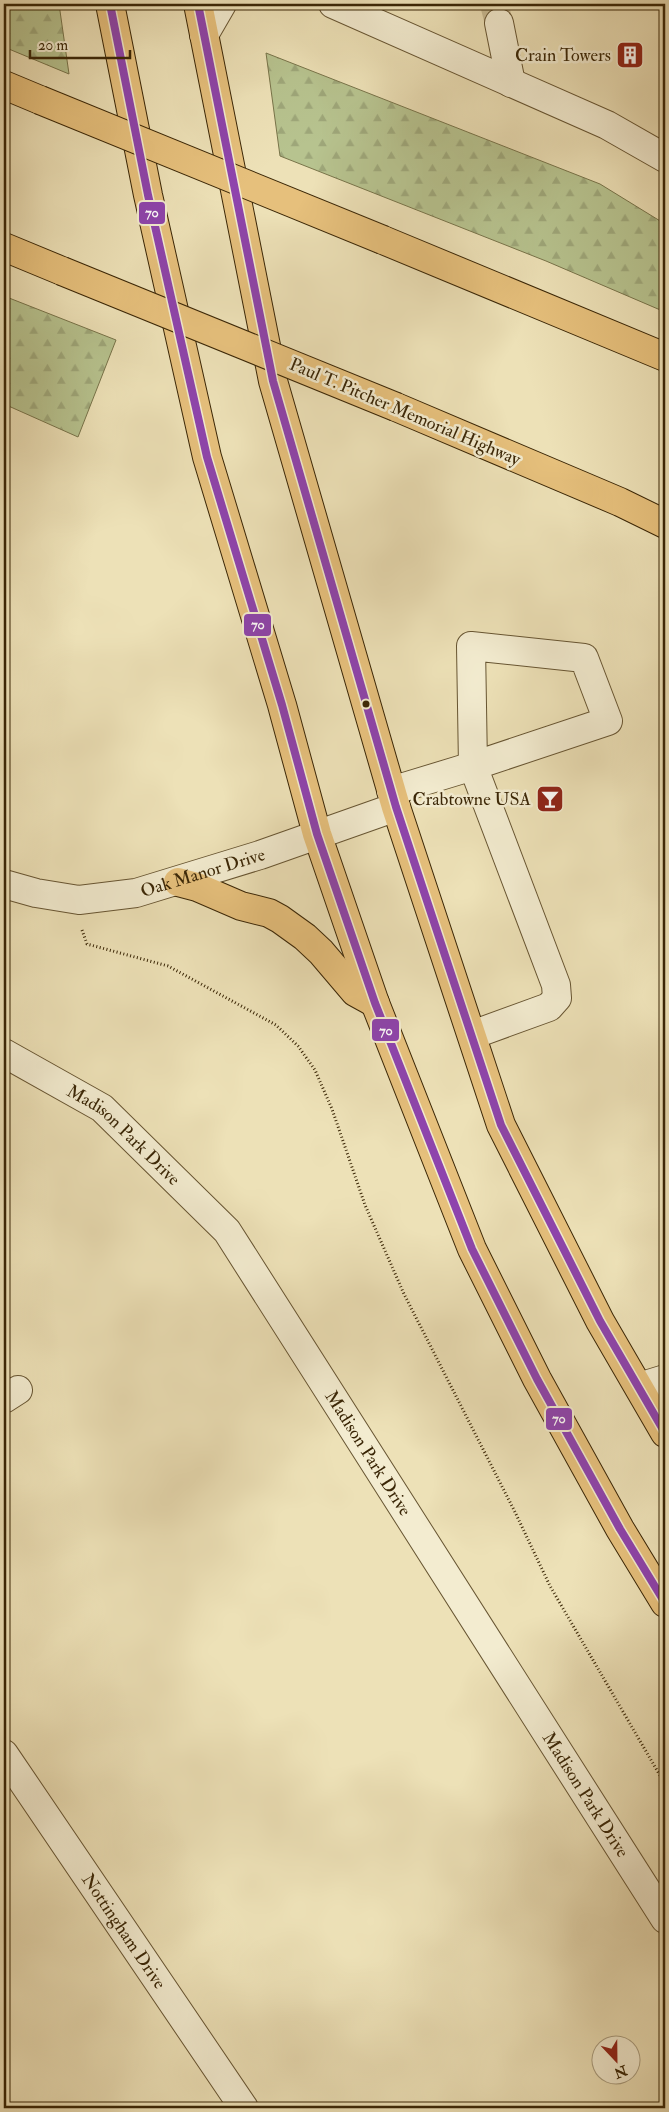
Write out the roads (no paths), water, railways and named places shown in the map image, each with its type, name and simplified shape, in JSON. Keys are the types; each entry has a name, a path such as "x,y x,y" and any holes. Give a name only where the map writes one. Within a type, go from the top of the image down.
{"main road":[{"path":"110,4 148,195 207,458 282,705 318,834 375,1003 472,1249 537,1379 620,1529 665,1603"},
{"path":"198,4 273,381 393,799 501,1125 600,1321 665,1433"},
{"path":"4,85 665,357"},
{"name":"Paul T. Pitcher Memorial Highway","path":"4,247 396,407 620,502 665,524"},
{"path":"178,882 197,887 241,906 269,913 280,919 305,937 321,952 355,992 375,1003"}],"street":[{"path":"204,35 222,4"},
{"path":"333,4 607,125 665,158"},
{"path":"499,23 511,83"},
{"name":"Oak Manor Drive","path":"4,884 36,893 79,900 136,894 178,882 318,834 393,799 473,766 608,722 584,658 471,646 473,766"},
{"path":"472,1035 549,1007 557,998 556,985 473,766"},
{"name":"Madison Park Drive","path":"4,1052 102,1108 227,1231 665,1919"},
{"path":"639,1387 665,1379"},
{"name":"Nottingham Drive","path":"4,1754 244,2108"}],"tunnel":[{"path":"494,4 499,23"}],"place":[{"name":"Crain Towers","path":"630,55"},
{"name":"Crabtowne USA","path":"550,799"}]}
